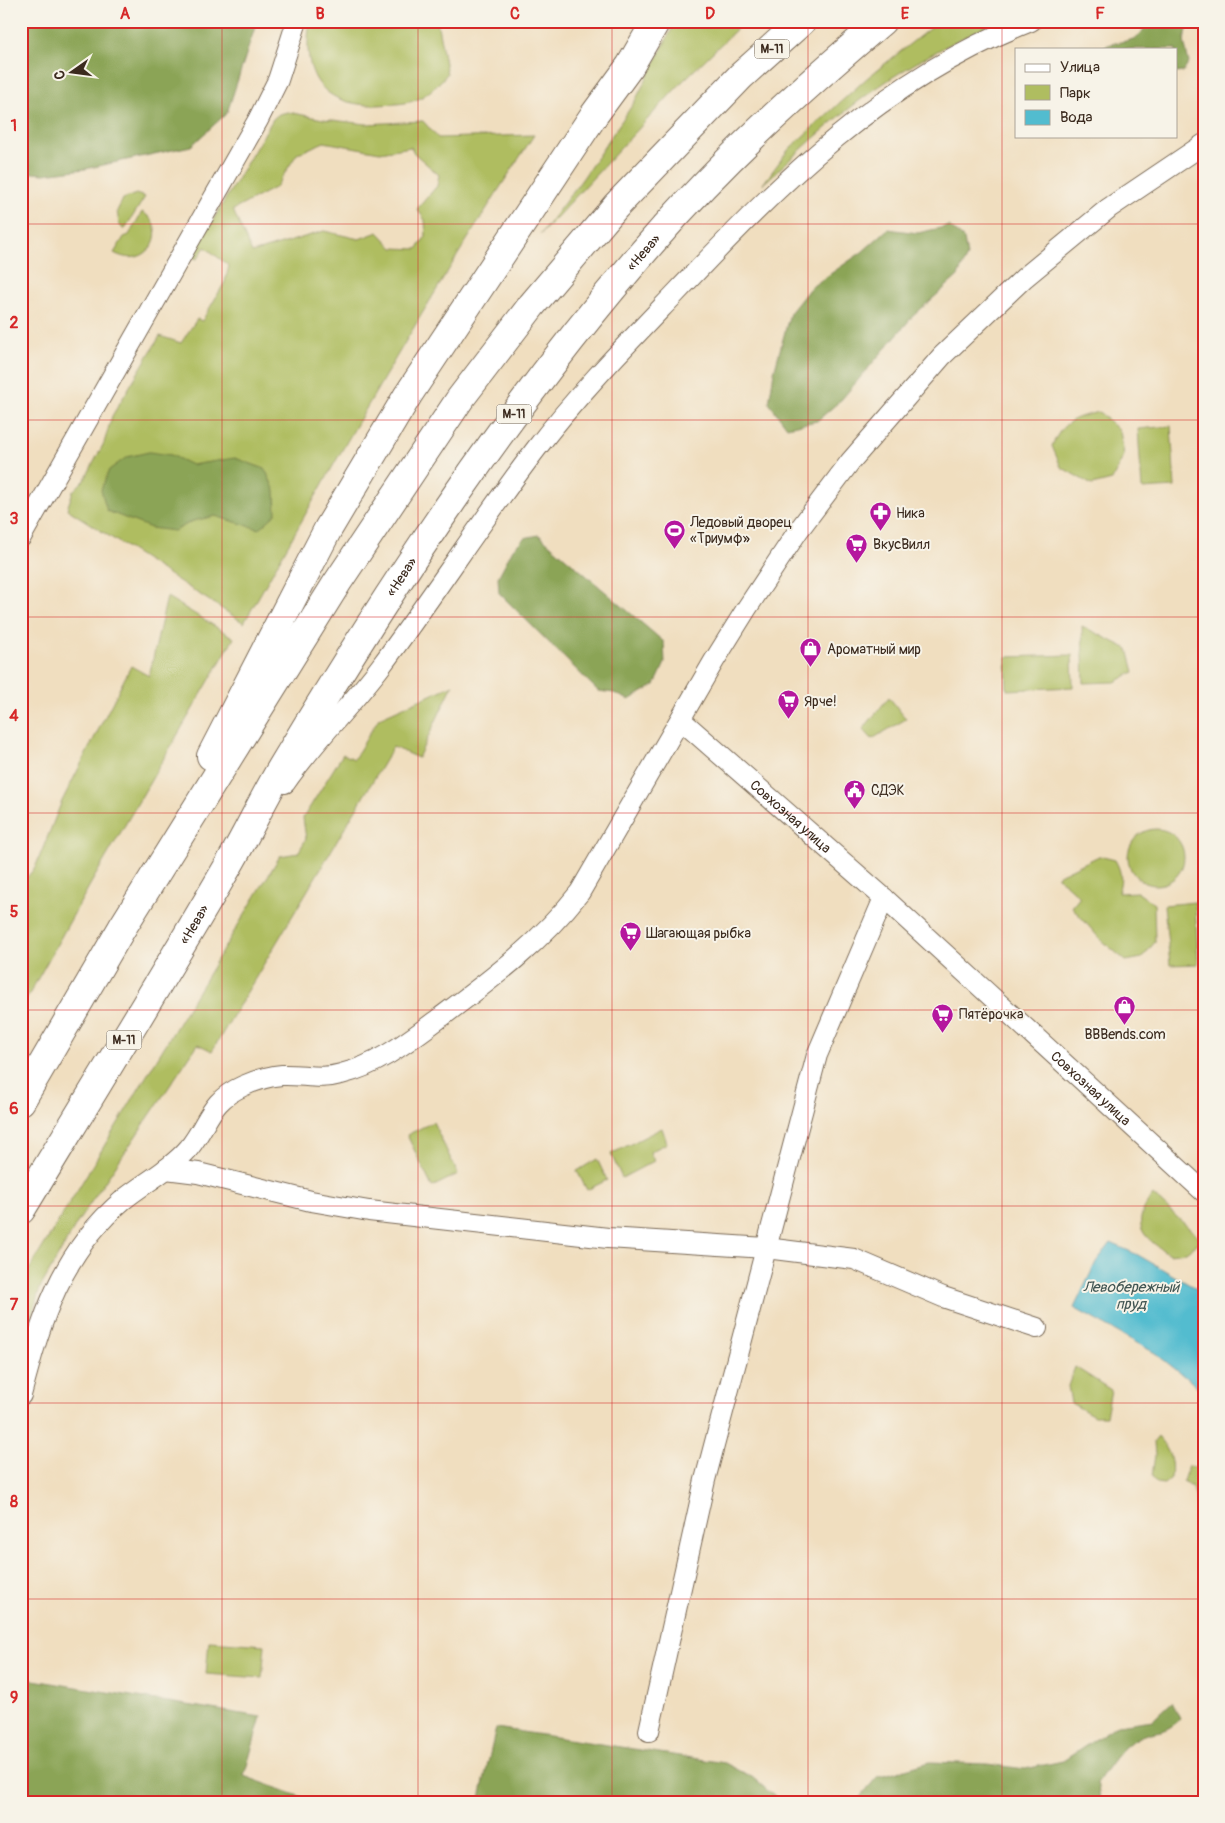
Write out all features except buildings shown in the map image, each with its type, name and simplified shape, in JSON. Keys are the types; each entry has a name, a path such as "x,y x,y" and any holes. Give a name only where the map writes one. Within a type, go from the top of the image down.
{"highway":[{"path":"122,928 328,529 408,395 594,115 630,66 656,21"},
{"name":"М-11","path":"21,1101 122,928 337,583 460,399 532,305 616,206 741,76 802,21"},
{"name":"«Нева»","path":"21,1210 226,870 283,765 379,613 506,424 563,349 652,241 727,160 812,80 882,21"}],"street":[{"path":"21,537 258,120 278,80 297,21"},
{"path":"741,76 787,21"},
{"path":"226,870 292,773 380,667 537,447 622,350 751,214 809,159 845,130 923,74 963,51 1031,21"},
{"path":"21,1395 39,1327 60,1279 89,1235 123,1201 166,1169 189,1148 214,1107 242,1086 281,1075 314,1078 340,1075 356,1070 400,1048 531,947 559,920 580,892 714,661 798,531 850,462 942,356 1024,278 1102,214 1204,144"},
{"name":"Совхозная улица","path":"681,720 884,898 1204,1192"},
{"path":"649,1731 706,1480 817,1055 884,898"},
{"path":"166,1169 198,1173 311,1201 369,1211 608,1238 766,1248 854,1259 944,1297 1038,1328"}],"green space":[{"path":"21,21 257,21 227,113 191,146 85,169 44,174 21,172"},
{"path":"310,21 437,21 447,74 429,92 417,100 400,104 377,105 358,104 342,100 329,93 319,84 312,72 308,40"},
{"path":"676,21 745,21 683,81 540,235 583,178 635,101"},
{"path":"939,21 997,21 905,69 876,89 826,128 763,184 789,149 867,78"},
{"path":"1148,21 1196,21 1187,30 1184,41 1189,63 1183,72 1178,73 1178,48 1102,48 1134,39 1144,30"},
{"path":"288,112 323,119 366,124 423,121 438,138 534,135 421,315 244,623 67,509 73,491 85,479 104,443 112,416 160,336 181,343 197,319 202,321 225,282 229,266 205,247 197,259 191,257 273,119 279,114","holes":["324,142 380,152 411,147 414,153 439,175 437,186 417,209 425,220 426,236 417,249 393,248 378,232 359,239 324,231 252,253 233,210 276,187 297,154"]},
{"path":"136,194 145,197 124,230 119,224 117,211 123,199"},
{"path":"142,212 151,219 155,228 152,246 146,253 137,257 126,257 114,253 124,237 129,235"},
{"path":"949,226 964,239 967,256 958,276 913,316 841,400 817,421 787,427 769,403 774,372 790,313 810,288 862,252 888,229 918,233"},
{"path":"1099,412 1120,431 1124,455 1112,480 1092,485 1061,467 1052,446 1060,431 1070,422 1082,416"},
{"path":"1171,426 1175,487 1142,489 1138,429"},
{"path":"149,452 171,455 192,465 235,458 265,469 275,491 276,514 259,529 215,516 193,521 174,531 151,528 107,511 101,490 109,470 127,457"},
{"path":"539,535 664,642 665,663 655,685 629,700 614,693 598,691 499,593 498,577 513,549 524,538"},
{"path":"167,597 234,638 90,885 21,1009 21,884 35,868 62,801 131,666 149,676"},
{"path":"1082,626 1128,649 1134,672 1115,682 1084,683"},
{"path":"1072,655 1073,687 1007,690 1006,657"},
{"path":"453,685 418,758 393,747 212,1051 198,1044 77,1223 40,1288 21,1351 21,1283 280,856 298,853 306,839 303,818 343,754 354,759 379,718"},
{"path":"889,697 906,719 872,739 863,729"},
{"path":"1156,829 1167,831 1176,837 1182,846 1184,857 1182,868 1176,877 1167,883 1156,885 1145,883 1136,877 1130,868 1128,857 1130,846 1136,837 1145,831"},
{"path":"1099,856 1115,860 1121,876 1118,893 1137,892 1154,904 1155,942 1142,958 1126,961 1100,939 1072,907 1080,897 1057,876"},
{"path":"1195,902 1198,964 1170,965 1164,905"},
{"path":"433,1122 458,1174 432,1187 407,1135"},
{"path":"662,1128 667,1143 650,1152 654,1161 622,1178 611,1154"},
{"path":"597,1159 607,1180 587,1190 577,1171"},
{"path":"1153,1195 1202,1240 1186,1252 1169,1254 1151,1241 1142,1229 1141,1222 1146,1205"},
{"path":"1075,1367 1111,1390 1106,1416 1094,1416 1071,1403 1068,1386"},
{"path":"1158,1437 1168,1451 1172,1466 1171,1478 1164,1484 1156,1483 1152,1476 1155,1455 1154,1442"},
{"path":"1188,1466 1196,1467 1204,1472 1204,1502 1202,1506 1196,1505 1194,1490 1183,1481"},
{"path":"209,1641 265,1645 262,1678 206,1674"},
{"path":"21,1678 261,1717 244,1776 315,1802 21,1802"},
{"path":"1172,1702 1180,1718 1166,1729 1139,1737 1126,1745 1097,1783 1101,1802 856,1802 877,1777 930,1762 987,1764 1025,1769 1063,1761 1117,1725 1153,1720"},
{"path":"496,1728 725,1763 752,1777 781,1802 479,1802"}],"water":[{"name":"Левобережный пруд","path":"1111,1243 1138,1255 1204,1293 1204,1392 1155,1353 1074,1308 1096,1262"}],"place":[{"name":"Ника","path":"880,532"},
{"name":"Ледовый дворец «Триумф»","path":"674,549"},
{"name":"ВкусВилл","path":"857,563"},
{"name":"Ароматный мир","path":"811,668"},
{"name":"Ярче!","path":"788,720"},
{"name":"СДЭК","path":"855,809"},
{"name":"Шагающая рыбка","path":"630,952"},
{"name":"BBBends.com","path":"1125,1025"},
{"name":"Пятёрочка","path":"943,1033"}]}
